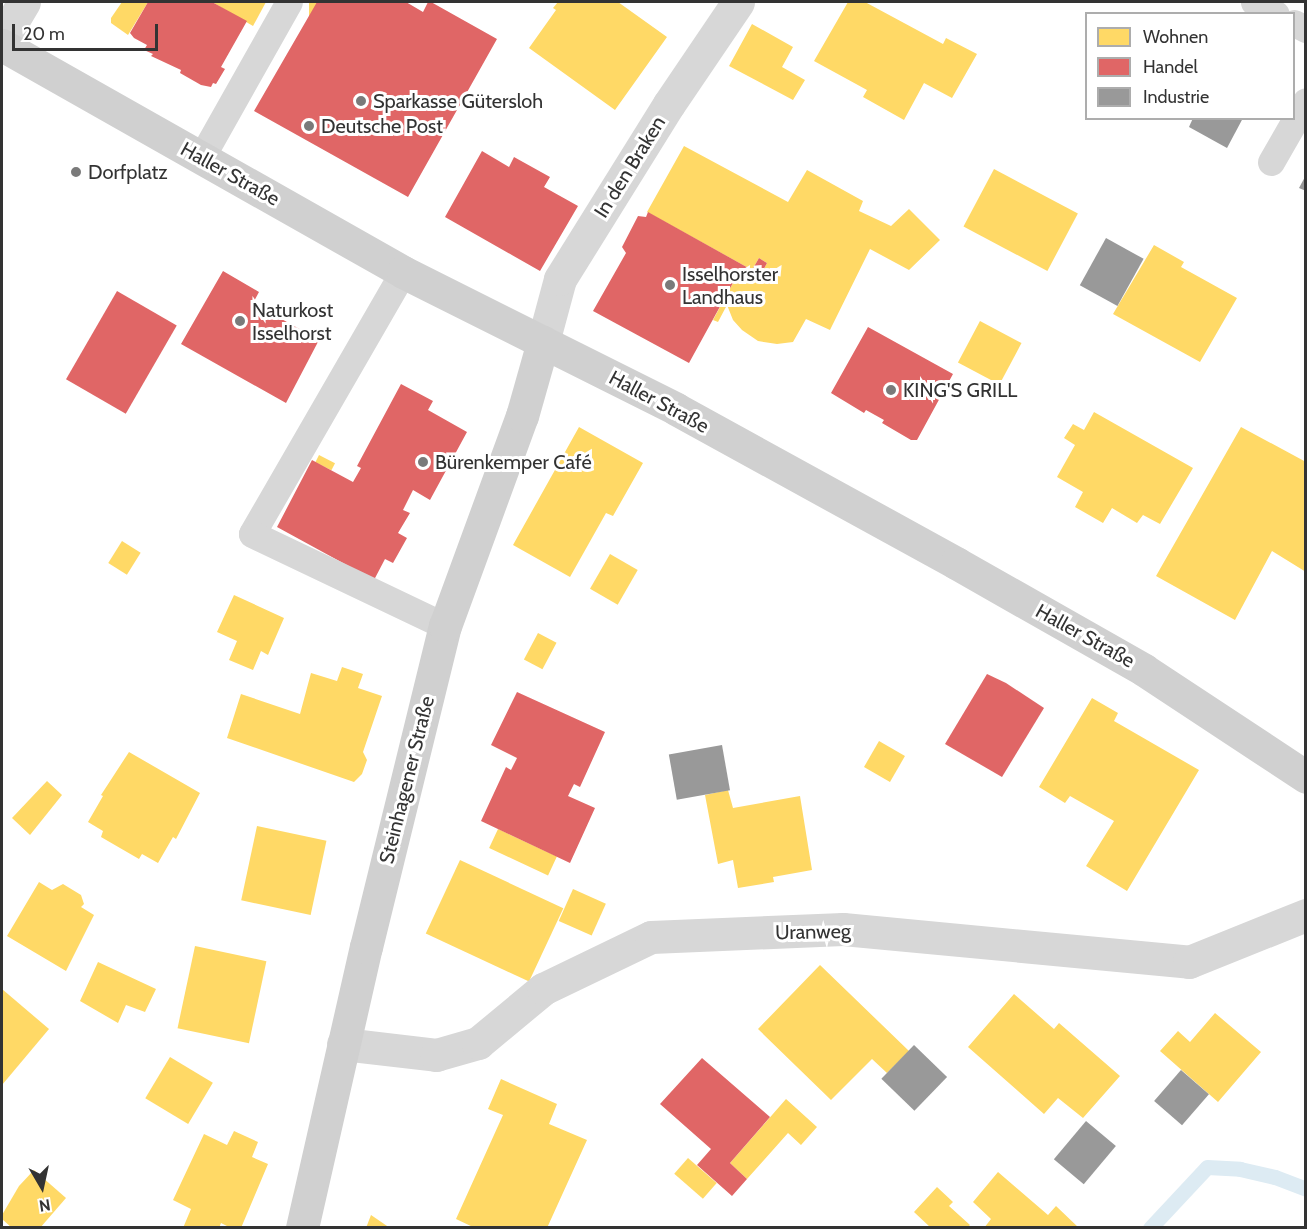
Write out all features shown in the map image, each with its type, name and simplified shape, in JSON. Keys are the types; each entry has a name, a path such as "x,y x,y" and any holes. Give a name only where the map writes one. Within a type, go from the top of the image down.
{"street":[{"path":"2,39 24,2"},
{"name":"In den Braken","path":"543,342 560,279 669,104 738,2"},
{"name":"Haller Straße","path":"2,45 403,272 697,421 1144,670 1305,777"},
{"name":"Steinhagener Straße","path":"302,1227 343,1044 445,626 522,416 543,342"},
{"name":"Uranweg","path":"343,1044 436,1055 478,1043 543,989 651,937 843,929 1190,962 1305,915"}],"lane":[{"path":"201,158 289,2"},
{"path":"1254,2 1272,12"},
{"path":"1295,119 1305,101"},
{"path":"1271,162 1294,120"},
{"path":"403,272 252,534 445,626"}],"building: Wohnen":[{"path":"122,2 148,2 128,35 111,23 111,18"},
{"path":"212,2 266,2 253,26"},
{"path":"309,2 317,2 317,43 309,43"},
{"path":"558,2 618,2 667,37 615,110 529,48 556,10 553,8"},
{"path":"848,2 865,2 943,44 946,38 977,54 952,98 924,83 904,120 863,97 867,90 814,61"},
{"path":"752,24 793,47 782,67 805,80 793,100 729,66"},
{"path":"684,146 788,202 807,170 863,201 859,211 891,226 909,209 940,240 909,270 870,249 830,330 806,319 793,342 777,344 758,341 742,330 733,320 727,305 718,322 713,320 739,272 757,282 767,263 759,258 752,270 647,212"},
{"path":"994,169 1078,214 1047,271 963,226"},
{"path":"1154,245 1184,262 1181,267 1237,298 1200,362 1113,314"},
{"path":"980,321 1021,343 999,385 958,362"},
{"path":"1094,412 1193,468 1160,524 1143,515 1137,523 1112,508 1103,523 1075,507 1083,492 1057,477 1075,445 1064,438 1073,424 1084,430"},
{"path":"579,427 643,463 613,516 606,513 570,577 513,545"},
{"path":"1241,427 1306,462 1306,572 1272,551 1235,620 1156,576"},
{"path":"319,455 335,463 331,470 315,462"},
{"path":"122,541 141,553 127,575 108,563"},
{"path":"610,554 638,570 618,605 590,589"},
{"path":"234,595 284,618 268,655 261,651 253,670 229,660 237,641 217,632"},
{"path":"538,633 557,643 542,669 524,659"},
{"path":"342,667 363,674 358,688 382,696 363,752 367,760 362,774 354,782 227,738 241,694 300,714 311,673 337,681"},
{"path":"1092,698 1118,713 1114,721 1199,770 1127,891 1086,866 1114,821 1070,796 1065,803 1039,787"},
{"path":"879,741 905,756 890,782 864,767"},
{"path":"129,752 200,793 176,839 173,837 158,863 142,854 139,859 101,837 103,831 88,822 103,796 101,795"},
{"path":"47,781 62,795 30,835 12,818"},
{"path":"728,790 733,808 800,796 812,870 773,877 774,882 738,888 733,860 718,864 705,795"},
{"path":"257,826 326,841 311,915 241,900"},
{"path":"498,829 557,856 548,876 489,848"},
{"path":"460,860 563,908 529,982 426,933"},
{"path":"39,882 52,890 63,884 81,895 84,904 81,907 94,915 66,971 7,936"},
{"path":"573,889 606,904 592,936 559,921"},
{"path":"195,946 266,961 249,1043 178,1028"},
{"path":"98,962 156,989 145,1012 126,1005 118,1023 80,1001"},
{"path":"820,965 909,1051 887,1073 872,1059 831,1100 758,1029"},
{"path":"2,989 49,1029 2,1085"},
{"path":"1014,994 1054,1029 1059,1023 1120,1076 1083,1118 1058,1098 1044,1114 968,1047"},
{"path":"1215,1013 1261,1052 1218,1102 1160,1051 1178,1031 1190,1042"},
{"path":"170,1057 213,1083 188,1124 145,1098"},
{"path":"501,1079 557,1104 549,1124 587,1140 547,1228 475,1228 456,1219 503,1115 488,1109"},
{"path":"786,1099 817,1127 801,1145 788,1133 747,1179 730,1163"},
{"path":"234,1131 258,1142 252,1157 268,1164 241,1228 231,1228 221,1223 219,1228 183,1228 191,1209 173,1200 204,1134 227,1145"},
{"path":"688,1158 717,1183 703,1199 674,1174"},
{"path":"34,1170 66,1198 40,1228 12,1228 2,1219 2,1215 19,1186"},
{"path":"998,1172 1048,1215 1056,1206 1079,1228 984,1228 991,1219 973,1202"},
{"path":"937,1187 953,1202 949,1206 970,1225 967,1228 931,1228 914,1212"},
{"path":"371,1215 390,1228 366,1228"}],"building: Handel":[{"path":"148,2 212,2 247,21 221,67 225,69 216,84 213,83 211,87 201,85 180,73 181,70 151,56 153,54 144,50 147,45 134,38 130,33"},
{"name":"Sparkasse Gütersloh","path":"317,2 406,2 423,12 428,2 431,2 497,39 408,197 254,111"},
{"path":"482,151 509,167 514,157 550,177 544,187 578,206 540,271 445,217"},
{"name":"Isselhorster Landhaus","path":"648,212 752,270 759,258 767,263 757,282 739,272 689,363 593,311 626,253 622,247 638,216 646,217"},
{"name":"Naturkost Isselhorst","path":"223,271 259,292 253,303 319,340 286,403 181,344"},
{"path":"117,291 177,326 126,414 66,379"},
{"path":"868,327 953,374 917,440 911,440 882,423 884,420 866,410 864,413 831,393"},
{"path":"401,384 433,401 428,410 467,432 430,500 413,490 403,510 410,513 398,533 407,538 393,563 385,559 374,580 277,527 312,460 353,482 361,468 357,466"},
{"path":"987,674 1006,683 1044,708 1002,777 945,744"},
{"path":"517,692 605,732 580,787 574,784 568,796 595,808 570,863 481,821 506,767 511,770 517,758 491,745"},
{"path":"702,1058 770,1117 730,1163 747,1179 732,1196 697,1165 711,1149 660,1104"}],"building: Industrie":[{"path":"1192,120 1242,120 1227,148 1189,127"},
{"path":"1306,175 1306,191 1299,188"},
{"path":"1106,238 1144,259 1117,306 1080,285"},
{"path":"722,745 730,790 677,800 669,754"},
{"path":"914,1045 947,1077 914,1111 881,1079"},
{"path":"1181,1070 1209,1094 1182,1125 1154,1101"},
{"path":"1086,1121 1116,1146 1084,1184 1054,1159"}],"waterway":[{"path":"1150,1228 1207,1167 1240,1169 1275,1177 1306,1189"}],"place":[{"name":"Sparkasse Gütersloh","path":"361,101"},
{"name":"Deutsche Post","path":"309,126"},
{"name":"Dorfplatz","path":"76,172"},
{"name":"Isselhorster Landhaus","path":"670,285"},
{"name":"Naturkost Isselhorst","path":"240,321"},
{"name":"KING'S GRILL","path":"891,390"},
{"name":"Bürenkemper Café","path":"423,462"}]}
